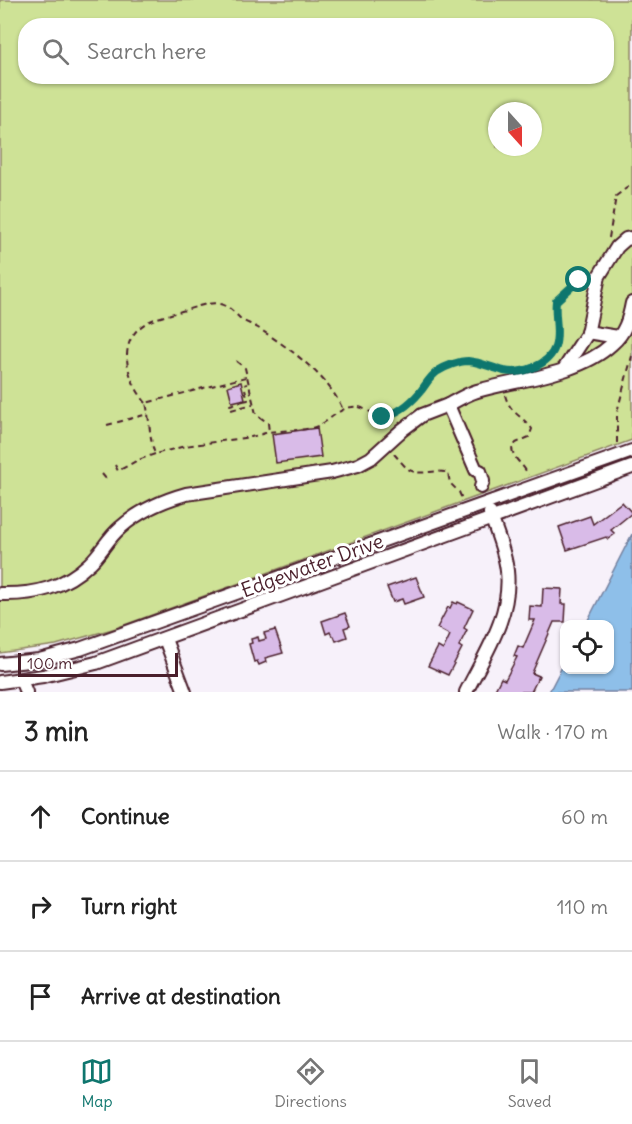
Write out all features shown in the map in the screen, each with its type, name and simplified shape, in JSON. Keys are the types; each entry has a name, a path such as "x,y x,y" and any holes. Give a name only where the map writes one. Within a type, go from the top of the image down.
{"street":[{"path":"564,369 587,332 599,276 618,247 626,239 632,238"},
{"path":"0,594 33,593 60,584 91,562 119,528 141,512 162,501 186,494 332,472 358,465 371,458 422,415 475,392 564,369 592,359 614,344 627,324 632,303"},
{"path":"587,332 618,337"},
{"path":"448,405 476,470 480,471 483,481 481,487 505,559 507,572 507,600 499,626 466,692"},
{"name":"Edgewater Drive","path":"0,664 39,660 80,650 632,451"},
{"name":"Edgewater Drive","path":"0,682 23,686 96,663 632,467"},
{"path":"165,639 185,692"}],"path":[{"path":"606,245 616,196 632,184"},
{"path":"533,367 552,355 555,347 558,330 556,301 591,268"},
{"path":"155,454 150,439 146,403 134,387 130,377 126,351 130,340 136,331 147,323 213,303 223,304 296,355 323,379 343,410"},
{"path":"617,443 617,412 632,356"},
{"path":"236,361 245,368 256,414 268,423 269,432"},
{"path":"115,465 118,471 138,460 185,446 316,427 343,410 357,407 382,417 392,415 414,398 438,371 466,361 515,372"},
{"path":"146,403 247,376"},
{"path":"248,384 244,385 248,400 230,405 231,410 253,405"},
{"path":"503,385 507,403 513,412 532,429 529,437 516,443 512,448 514,457 525,468 528,475"},
{"path":"107,424 148,414"},
{"path":"386,444 408,470 448,473 450,483 462,499"},
{"path":"102,474 106,480"}],"green space":[{"path":"0,0 632,0 632,440 116,628 56,645 0,653"}],"water":[{"path":"632,534 632,692 549,692 560,671 560,674 614,674 614,620 588,620"}],"building":[{"path":"241,382 245,399 232,402 228,386"},
{"path":"317,428 321,457 276,463 272,434"},
{"path":"622,502 632,513 611,530 615,534 608,539 606,537 567,550 559,527 590,516 593,524"},
{"path":"416,577 424,597 404,604 402,599 393,602 387,587"},
{"path":"543,588 562,589 561,604 566,604 565,620 554,622 532,673 539,676 531,692 494,692 501,678 505,680 517,657 514,656 518,646 523,648 535,620 529,620 530,606 542,607"},
{"path":"453,602 473,609 464,628 467,630 459,646 462,648 448,675 428,666 438,647 443,650 450,635 437,628"},
{"path":"345,613 350,626 344,628 347,637 336,641 330,632 326,634 322,621"},
{"path":"275,630 283,653 265,658 266,662 259,665 257,661 254,662 249,644 252,643 251,639 258,637 259,641 266,639 264,633"}],"route":[{"path":"382,417 392,415 407,405 438,371 453,364 466,361 515,372 541,364 552,355 557,339 556,301 579,280"}]}
